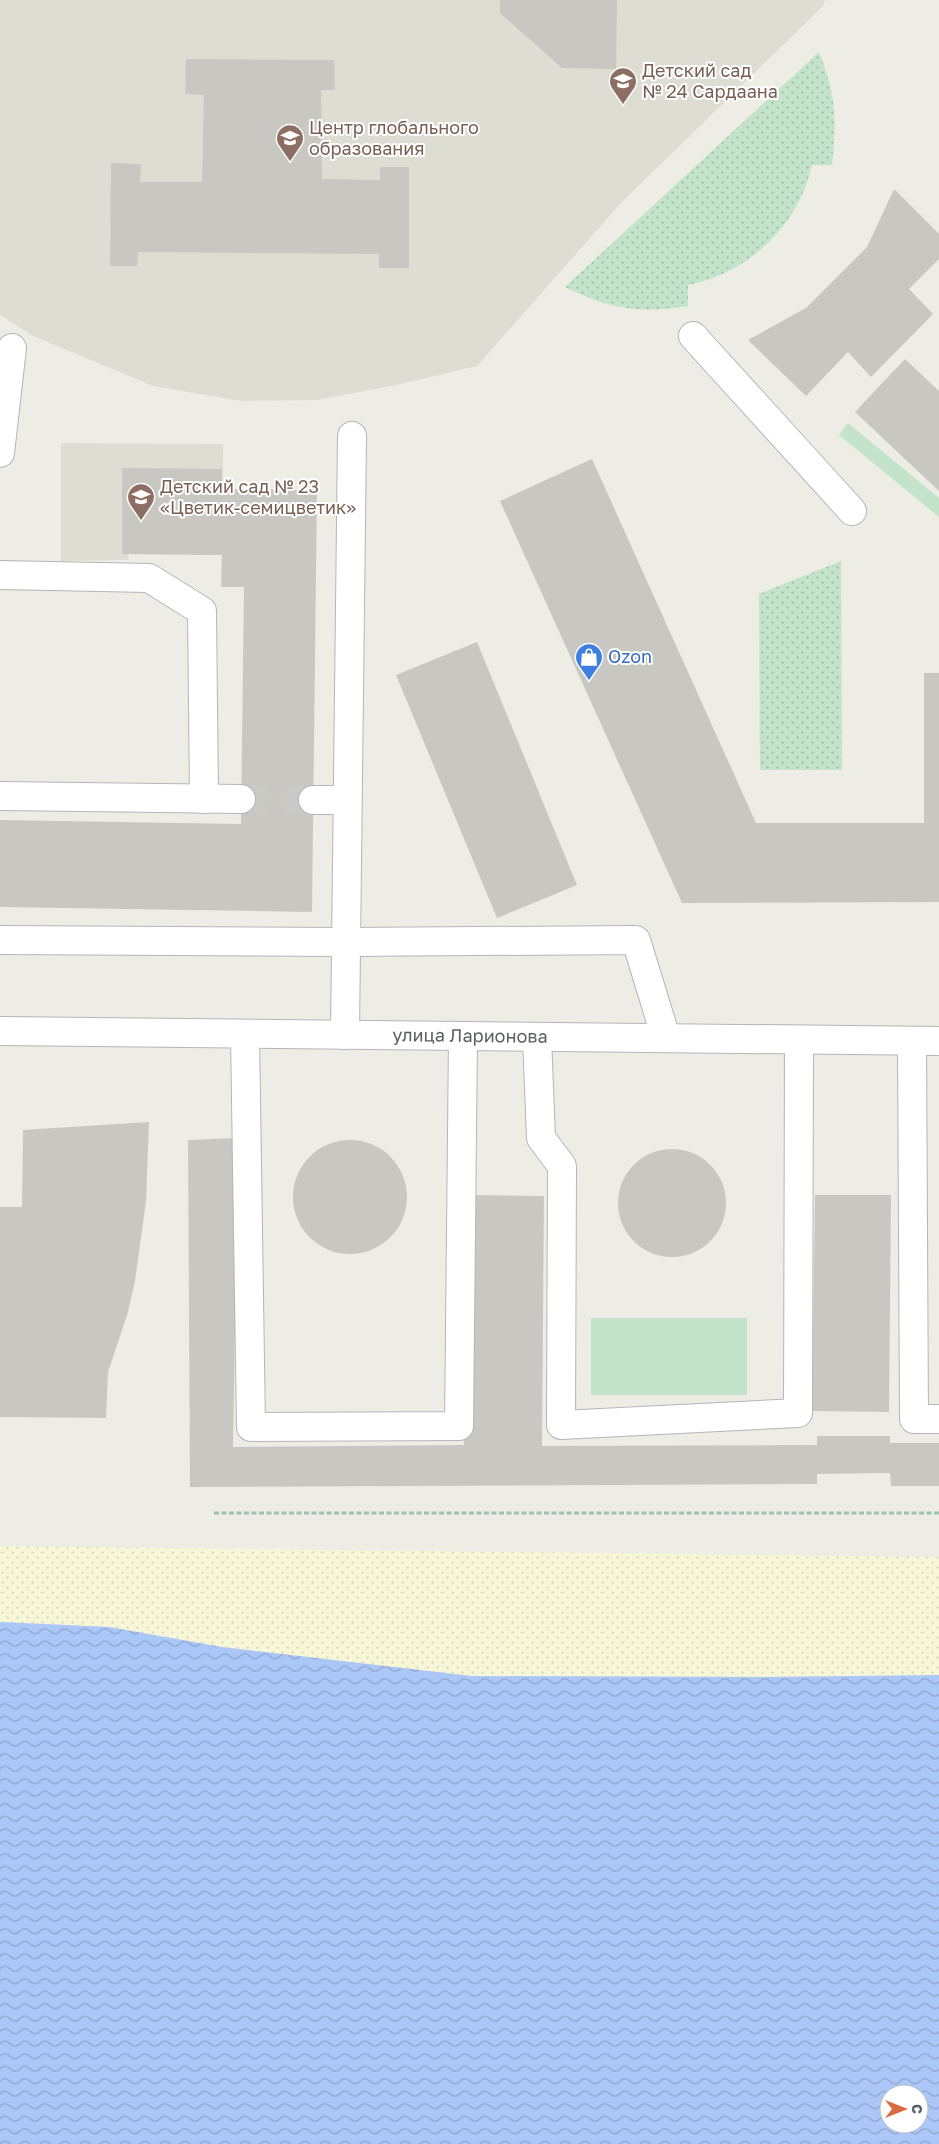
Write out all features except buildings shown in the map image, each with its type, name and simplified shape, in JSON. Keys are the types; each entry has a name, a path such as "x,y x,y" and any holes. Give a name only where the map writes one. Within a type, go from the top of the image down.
{"street":[{"path":"693,336 852,511"},
{"path":"0,453 12,348"},
{"path":"345,1035 346,800 352,436"},
{"path":"0,575 149,578 202,611 204,799"},
{"path":"0,796 241,799"},
{"path":"313,800 346,800"},
{"path":"0,940 345,942 636,940 666,1038"},
{"name":"улица Ларионова","path":"0,1031 939,1041"},
{"path":"245,1034 251,1427 459,1426 463,1036"},
{"path":"537,1037 541,1138 562,1166 561,1424 798,1413 799,1040"},
{"path":"912,1041 914,1419 939,1419"}],"path":[{"path":"214,1513 939,1513"}],"shaded area":[{"name":"Центр глобального образования","path":"0,0 825,0 823,6 620,204 477,366 396,385 317,400 241,401 153,386 33,336 0,315"},
{"path":"819,52 829,82 834,107 832,165 812,165 805,187 795,208 783,227 768,243 750,258 731,270 710,279 688,285 688,306 654,310 625,308 610,305 565,287"},
{"path":"848,423 939,498 939,517 839,435"},
{"name":"Детский сад № 23 «Цветик-семицветик»","path":"61,443 223,444 222,555 128,554 129,560 61,561"},
{"path":"841,561 842,770 760,770 759,594"},
{"path":"591,1318 747,1318 747,1395 591,1395"}],"sand":[{"path":"0,1546 939,1557 939,1675 764,1677 472,1676 222,1647 109,1627 0,1622"}],"water":[{"path":"0,1622 109,1627 222,1647 472,1676 764,1677 939,1675 939,2144 0,2144"}],"tunnel":[{"path":"241,799 313,800"}],"place":[{"name":"Детский сад № 24 Сардаана","path":"623,105"},
{"name":"Центр глобального образования","path":"290,162"},
{"name":"Детский сад № 23 «Цветик-семицветик»","path":"141,521"},
{"name":"Ozon","path":"589,681"}]}
